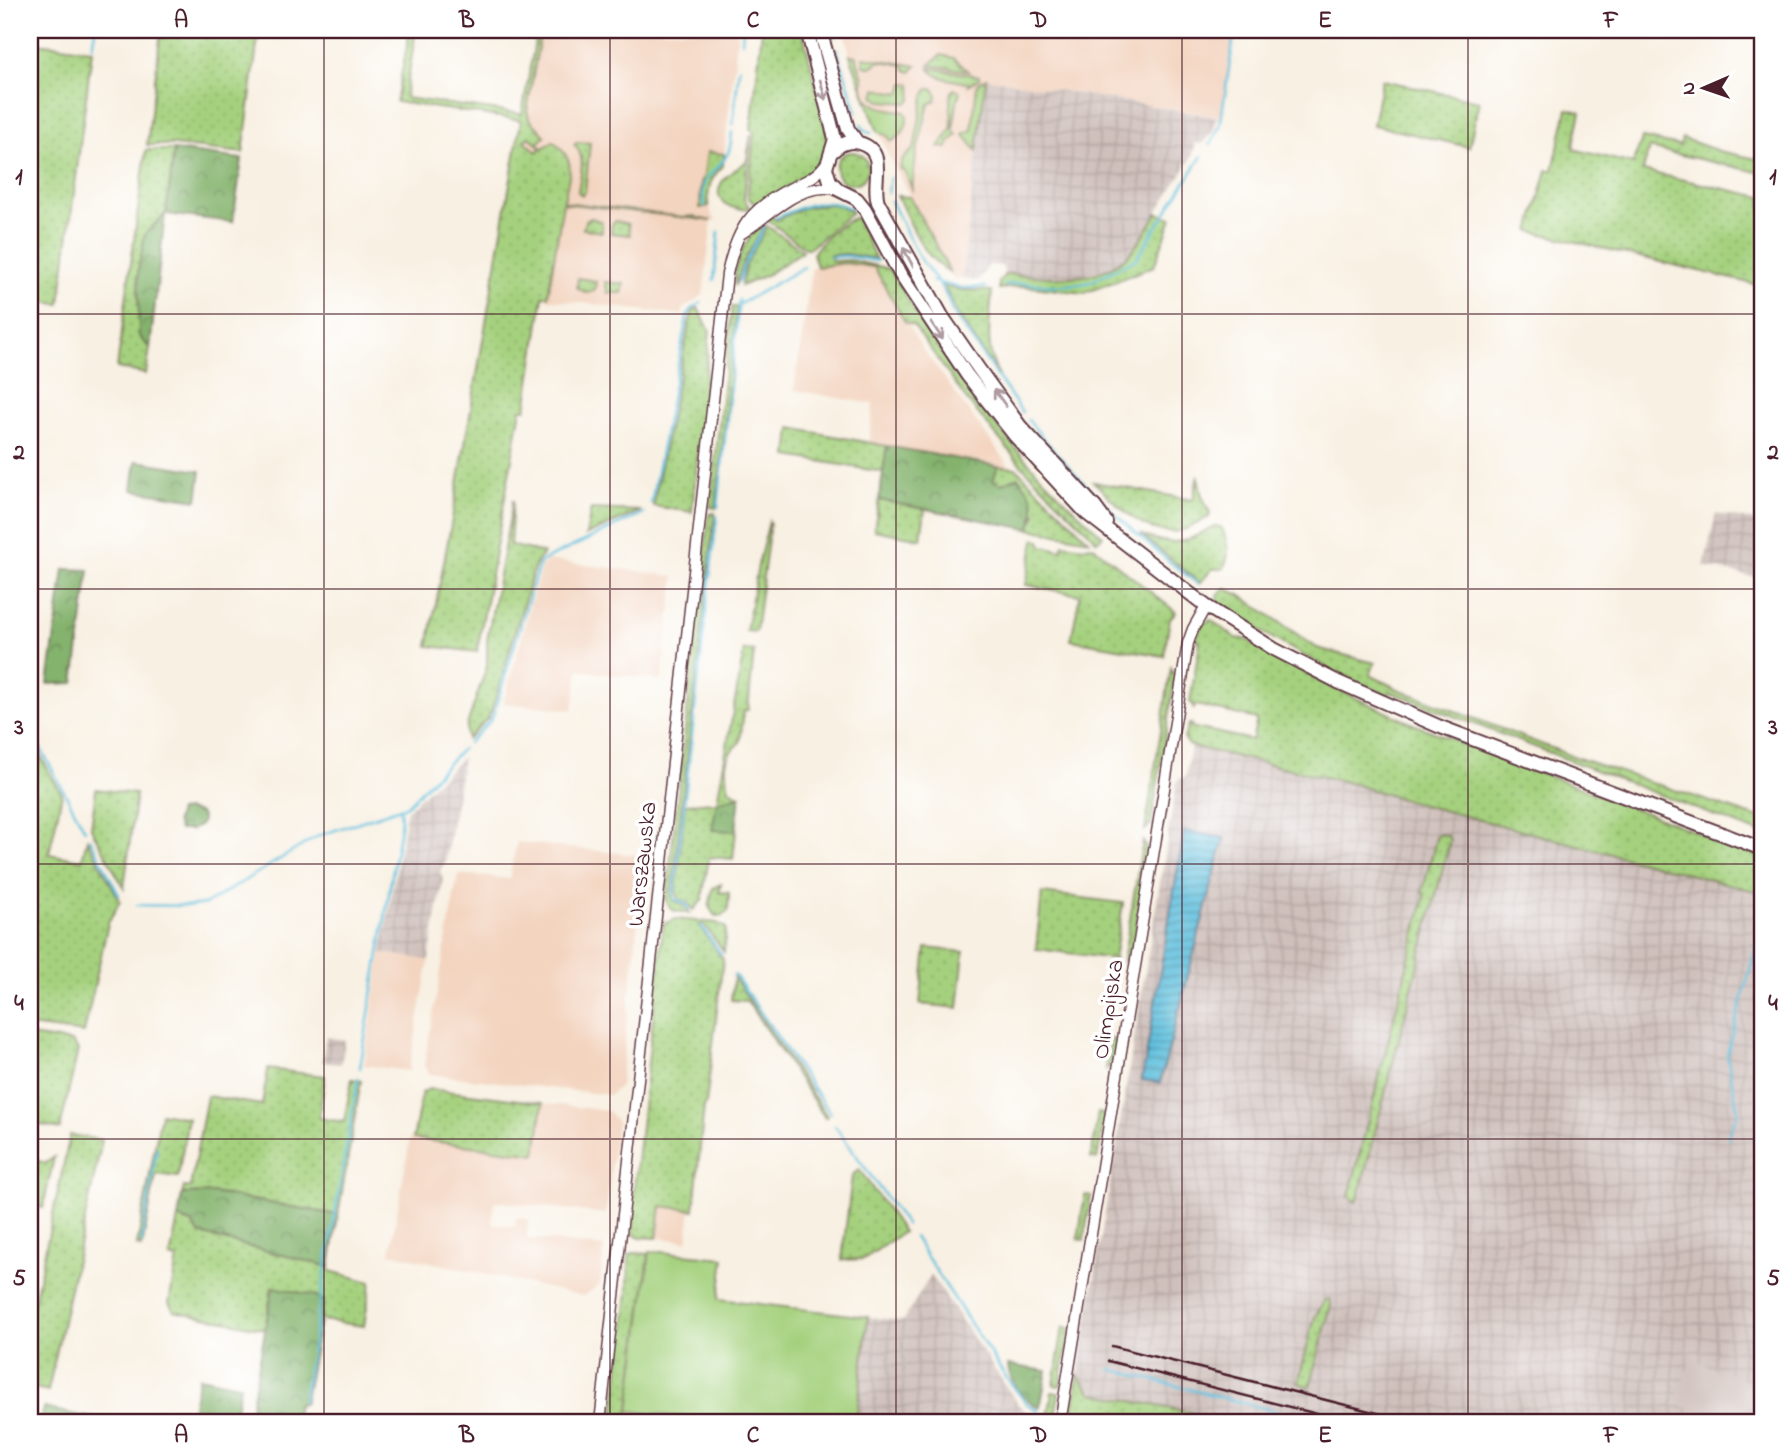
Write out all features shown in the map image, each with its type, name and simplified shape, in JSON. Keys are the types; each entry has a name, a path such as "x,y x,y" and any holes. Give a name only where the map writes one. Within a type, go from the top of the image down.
{"main road":[{"path":"807,30 834,133 827,175 865,209 900,274 991,407 1063,490 1087,513 1206,606 1294,660 1375,700 1762,849"},
{"path":"820,30 848,129 857,142 869,148 876,157 878,168 874,192 878,202 942,317 1020,426 1095,507 1112,531"},
{"path":"830,156 844,143 857,142"},
{"path":"844,192 862,192 873,184 876,178"}],"street":[{"name":"Warszawska","path":"600,1423 730,261 747,220 755,210 816,175 830,156"},
{"path":"742,233 801,194 821,188 844,192"},
{"name":"Olimpijska","path":"1060,1423 1188,643 1206,606"}],"shaded area":[{"path":"537,30 738,30 723,166 712,179 707,193 712,216 717,220 712,221 703,295 683,309 683,315 548,299 569,161 515,153"},
{"path":"844,30 1235,30 1221,117 986,78 962,279 954,279 889,157 852,64"},
{"path":"986,78 1217,117 1214,130 1202,144 1196,143 1192,157 1138,242 1123,260 1108,268 1076,277 1005,274 1002,266 989,265 979,281 962,279"},
{"path":"845,263 874,267 922,348 1010,467 869,442 873,404 794,390 812,268"},
{"path":"1716,514 1762,522 1762,579 1704,566"},
{"path":"547,560 675,576 662,681 579,670 573,710 503,703 541,567"},
{"path":"1191,747 1350,783 1411,802 1762,893 1762,1423 1245,1423 1091,1393 1078,1375 1177,781 1185,778"},
{"path":"463,757 445,864 441,867 440,874 443,878 429,960 381,953 407,810"},
{"path":"517,842 645,856 620,1086 610,1095 430,1074 424,1066 458,874 509,879"},
{"path":"381,953 429,960 409,1071 364,1065"},
{"path":"326,1037 345,1040 341,1064 322,1062"},
{"path":"543,1103 608,1111 617,1122 606,1214 495,1201 492,1223 515,1227 516,1217 528,1219 527,1238 604,1247 600,1285 583,1296 390,1253 410,1139 536,1154"},
{"path":"661,1206 691,1209 687,1241 657,1238"},
{"path":"931,1275 1018,1404 1038,1423 856,1423 868,1317 903,1321"},
{"path":"1691,1359 1757,1384 1742,1423 1726,1423 1674,1403"},
{"path":"629,1411 731,1423 627,1423"}],"green space":[{"path":"161,30 259,30 243,153 174,145 147,145"},
{"path":"410,30 416,30 405,98 522,114 537,30 541,30 527,111 529,118 545,136 537,144 530,137 524,140 537,152 540,149 538,145 543,148 553,141 566,156 570,169 564,202 683,217 696,216 712,221 563,203 548,296 543,296 526,409 521,409 477,652 428,646 521,120 396,102"},
{"path":"762,30 802,30 829,136 818,166 808,176 755,205 748,193 754,133 751,129"},
{"path":"30,42 92,50 60,304 30,301"},
{"path":"850,55 857,56 863,89 869,101 880,107 905,112 907,116 903,131 891,142 888,136 878,132"},
{"path":"941,55 954,58 968,71 929,65"},
{"path":"863,57 917,66 911,72 903,65 881,61 868,67 863,64"},
{"path":"929,68 980,78 968,85 941,77"},
{"path":"986,78 977,151 963,134 972,130 977,84"},
{"path":"1382,80 1479,101 1469,147 1373,125"},
{"path":"904,83 911,84 912,99 907,103 881,101 874,97 876,89 901,93"},
{"path":"933,88 937,95 936,101 929,104 916,155 912,189 905,172 900,169 902,160 914,148 924,96 928,89"},
{"path":"954,89 960,92 953,130 957,135 949,142 948,148 939,147 951,128 950,98"},
{"path":"1567,109 1581,112 1573,149 1633,164 1642,138 1680,146 1682,138 1719,151 1762,160 1762,173 1649,148 1643,171 1762,197 1762,286 1530,231 1547,170 1553,170"},
{"path":"751,134 744,199 750,208 731,207 721,200 719,189 722,182 747,160"},
{"path":"590,143 585,192 582,195 578,192 582,161 574,144"},
{"path":"146,150 174,150 166,214 145,234 139,336 150,348 146,374 117,368"},
{"path":"174,150 242,159 233,222 165,214"},
{"path":"707,152 724,154 723,166 710,184 709,206 700,208 701,183"},
{"path":"852,152 863,157 868,168 863,179 852,184 841,179 836,168 841,157"},
{"path":"897,196 910,197 950,272 940,266 925,249"},
{"path":"839,205 852,212 810,248 805,248 766,219 772,216 776,220 803,208"},
{"path":"1157,213 1172,218 1154,266 1085,293 1024,286 999,289 999,282 1005,274 1065,277 1108,269 1132,251"},
{"path":"165,214 150,348 139,336 138,271 145,234"},
{"path":"856,217 876,259 847,254 830,255 832,261 850,260 890,269 936,345 969,392 1023,457 1103,536 1097,541 1023,467 966,399 914,326 905,322 874,267 845,263 817,267 813,254 817,248 832,232"},
{"path":"591,218 602,222 602,232 583,229 586,220"},
{"path":"616,221 628,224 630,235 611,233 612,224"},
{"path":"762,224 764,225 743,263 735,286 741,252"},
{"path":"767,226 802,250 768,274 741,286 745,266"},
{"path":"578,278 596,281 595,289 588,292 579,289"},
{"path":"605,282 624,284 622,293 608,293"},
{"path":"942,286 960,290 992,291 990,345 991,356 999,376 954,309"},
{"path":"732,307 737,307 716,508 710,507"},
{"path":"698,308 710,331 692,512 653,506 689,324 693,311"},
{"path":"791,428 887,446 883,472 788,456"},
{"path":"887,446 998,466 993,480 1001,484 1018,477 1028,489 1033,501 1034,513 1029,529 879,500"},
{"path":"136,461 201,471 197,500 132,490"},
{"path":"998,466 1016,468 1089,540 1029,529 1036,514 993,480"},
{"path":"1198,475 1209,517 1173,532 1161,531 1139,522 1094,482 1193,500"},
{"path":"513,500 510,545 543,553 534,569 492,710 467,739 468,722 487,666 487,640"},
{"path":"879,500 925,509 921,539 874,530"},
{"path":"591,509 641,511 586,535"},
{"path":"715,513 672,892 673,900 684,905 690,913 672,910 666,901 709,514"},
{"path":"769,521 756,632 746,631 758,565"},
{"path":"1217,526 1222,528 1226,539 1227,558 1223,569 1212,569 1200,583 1140,534 1161,541 1175,542 1189,539"},
{"path":"1035,539 1040,540 1042,546 1062,550 1063,544 1093,546 1176,612 1170,618 1164,656 1071,640 1080,595 1026,585"},
{"path":"64,569 89,570 74,683 48,684"},
{"path":"1224,588 1240,595 1317,648 1375,663 1370,675 1398,689 1572,756 1762,819 1762,834 1391,692 1388,695 1344,676 1259,630 1218,604 1217,597"},
{"path":"1211,620 1236,638 1245,639 1323,683 1413,724 1762,857 1762,893 1411,802 1350,783 1190,746 1184,738 1189,724 1192,724 1191,727 1252,740 1257,719 1196,705 1193,710 1194,706 1190,702 1200,642 1196,640 1202,624"},
{"path":"744,650 754,651 748,710 744,710 740,742 730,752 726,763 729,789 740,796 717,802"},
{"path":"1171,668 1175,677 1151,824 1145,830"},
{"path":"30,738 62,794 49,854 82,860 87,839 120,901 108,923 84,1033 30,1026"},
{"path":"96,789 136,794 124,888 91,828"},
{"path":"740,796 736,831 712,830 717,802"},
{"path":"717,802 713,830 736,831 733,859 709,857 702,900 694,910 686,901 679,900 676,891 685,804"},
{"path":"179,811 199,813 202,817 201,824 192,830 179,830 176,821"},
{"path":"1437,835 1448,836 1450,840 1358,1199 1355,1202 1349,1196 1425,895 1422,893"},
{"path":"1143,841 1148,851 1131,955 1123,961"},
{"path":"721,884 719,892 729,893 728,911 722,916 715,916 709,907 713,888"},
{"path":"1042,893 1123,903 1114,959 1036,949"},
{"path":"676,919 717,923 726,928 724,952 704,925 699,925 723,959 694,1210 661,1206 657,1238 640,1237 633,1234 632,1207 663,928 664,924"},
{"path":"926,948 964,952 958,1008 920,1004"},
{"path":"734,977 827,1116 825,1118 747,1001 731,1000"},
{"path":"30,1036 72,1042 78,1050 60,1129 30,1123"},
{"path":"1110,1039 1117,1040 1113,1064 1106,1069"},
{"path":"268,1069 325,1076 319,1118 344,1122 352,1079 361,1081 338,1215 213,1193 182,1194 184,1187 190,1188 207,1096 262,1105"},
{"path":"429,1089 543,1103 536,1154 413,1139 422,1093"},
{"path":"161,1113 188,1118 178,1177 156,1174 142,1247 137,1246"},
{"path":"1098,1113 1105,1114 1097,1159 1091,1158"},
{"path":"70,1135 102,1140 48,1391 30,1387 30,1321"},
{"path":"54,1157 43,1208 30,1205 30,1159 46,1163"},
{"path":"859,1169 903,1232 864,1259 842,1260 852,1176"},
{"path":"213,1193 338,1215 330,1267 199,1234 192,1223 178,1218 182,1194"},
{"path":"1085,1195 1091,1196 1084,1240 1078,1239"},
{"path":"178,1218 192,1223 199,1234 330,1267 330,1271 371,1282 364,1326 321,1320 324,1300 272,1287 265,1329 174,1311 169,1303 177,1259 170,1257"},
{"path":"650,1251 724,1258 719,1299 868,1317 856,1423 731,1423 629,1411"},
{"path":"649,1254 627,1423 613,1423 628,1292 629,1255"},
{"path":"273,1287 317,1296 324,1301 304,1404 298,1404 295,1423 249,1418"},
{"path":"1326,1299 1330,1300 1331,1305 1310,1387 1298,1383 1315,1317"},
{"path":"1063,1327 1070,1328 1060,1386 1054,1385"},
{"path":"1008,1365 1047,1371 1040,1408 1018,1390"},
{"path":"1078,1375 1092,1393 1244,1423 1071,1423"},
{"path":"199,1377 240,1385 234,1423 190,1421"},
{"path":"1052,1392 1059,1393 1054,1423 1047,1423"},
{"path":"44,1408 114,1423 40,1423"}],"water":[{"path":"1184,831 1224,838 1160,1083 1142,1080"}],"waterway":[{"path":"92,47 95,30"},
{"path":"742,42 743,30"},
{"path":"832,30 834,37"},
{"path":"1210,145 1220,126 1235,30"},
{"path":"837,49 857,112"},
{"path":"733,124 739,68"},
{"path":"861,124 864,130 871,133"},
{"path":"705,206 705,182 728,153 732,132"},
{"path":"1005,285 1021,283 1058,286 1088,283 1136,259 1202,156"},
{"path":"888,193 890,178"},
{"path":"891,201 915,250 944,292 952,311 1022,412"},
{"path":"776,218 813,204 832,203 851,209"},
{"path":"739,282 743,267 764,227"},
{"path":"714,280 719,232"},
{"path":"831,257 847,256 877,261"},
{"path":"740,304 804,267"},
{"path":"932,281 961,288 986,287"},
{"path":"718,507 739,300"},
{"path":"651,503 687,318 691,309 701,303"},
{"path":"1028,420 1108,507 1198,584"},
{"path":"468,743 489,722 494,713 542,561 644,513"},
{"path":"690,909 685,903 674,899 674,893 717,516"},
{"path":"30,729 85,830"},
{"path":"137,905 206,904 318,836 406,806 462,749"},
{"path":"360,1068 401,821 400,809"},
{"path":"90,838 119,895"},
{"path":"701,926 721,954"},
{"path":"1728,1138 1738,1112 1727,1055 1762,926"},
{"path":"735,975 830,1113"},
{"path":"303,1401 358,1079"},
{"path":"835,1126 906,1225"},
{"path":"141,1244 157,1148"},
{"path":"914,1237 1005,1376 1027,1404 1039,1411"},
{"path":"1110,1369 1322,1423"},
{"path":"1073,1417 1100,1423"}],"railway":[{"path":"1112,1346 1417,1423"},
{"path":"1108,1361 1353,1423"},
{"path":"1344,1414 1368,1423"}]}
